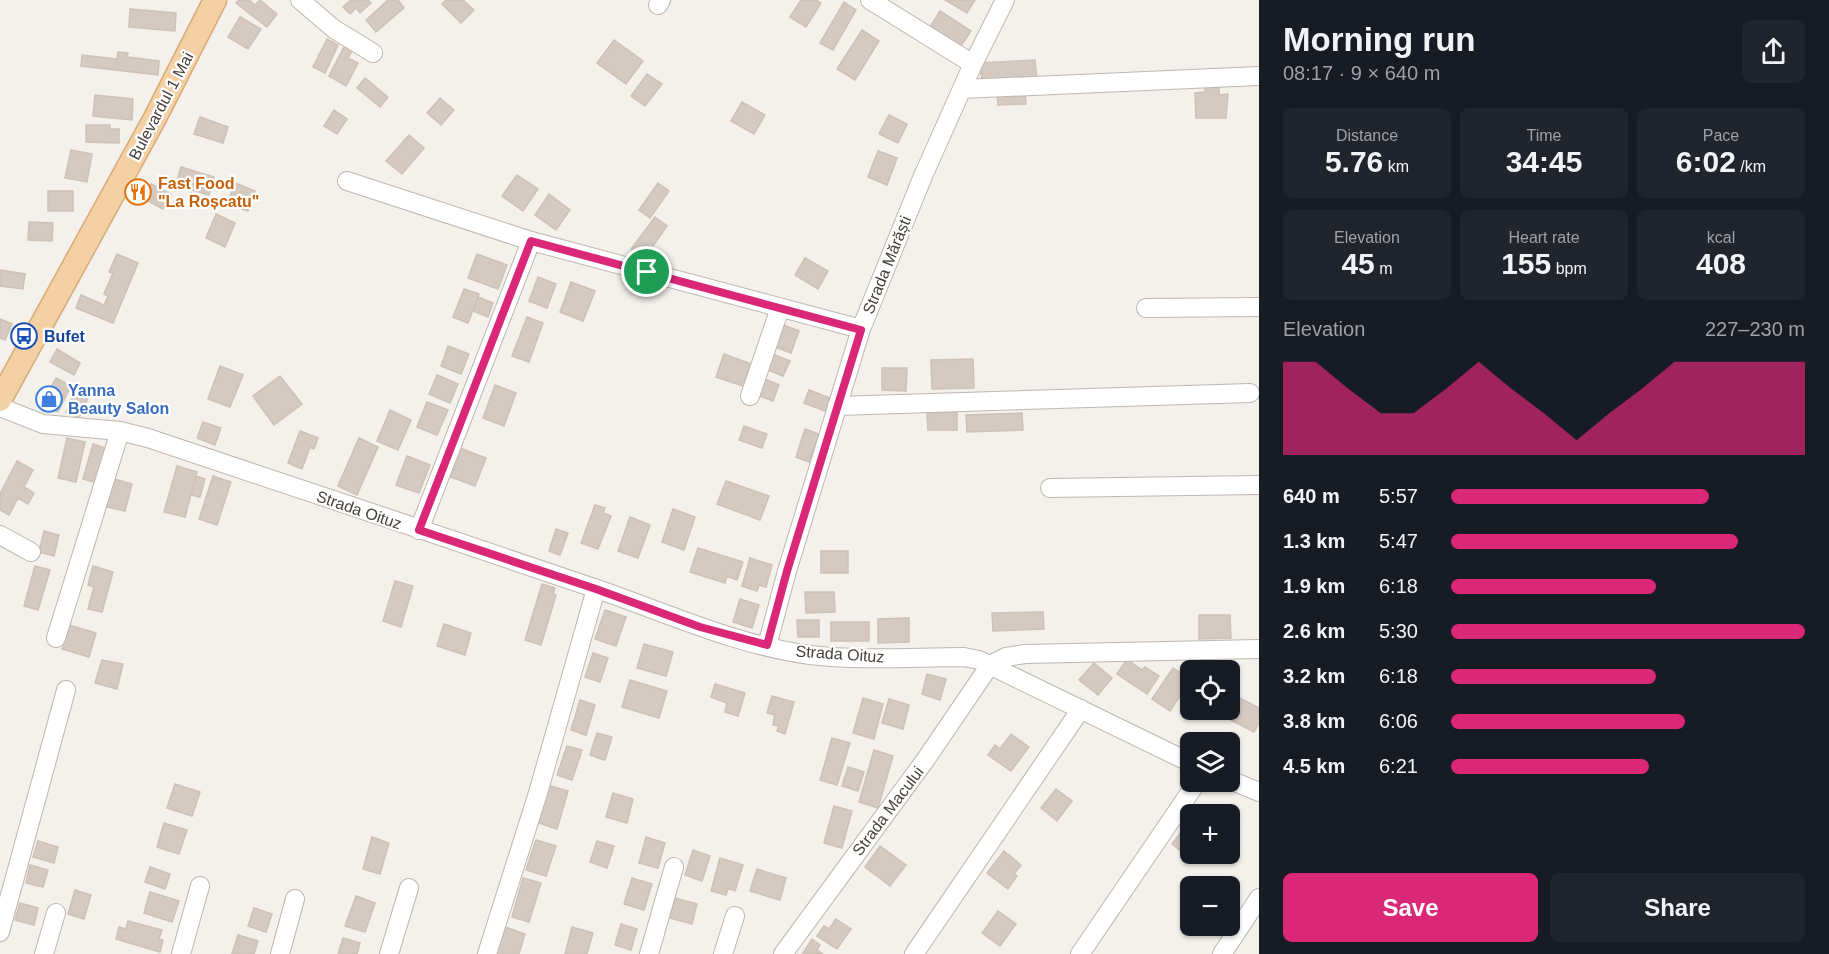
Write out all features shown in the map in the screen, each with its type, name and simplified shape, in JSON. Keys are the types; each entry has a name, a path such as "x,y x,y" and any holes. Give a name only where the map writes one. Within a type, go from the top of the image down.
{"main road":[{"name":"Bulevardul 1 Mai","path":"0,400 155,118 215,0"}],"street":[{"path":"300,0 334,29 373,53"},
{"path":"870,0 973,64"},
{"name":"Strada Mărăști","path":"767,645 787,571 861,330 923,176 973,64 1005,0"},
{"path":"962,89 1259,75"},
{"path":"347,181 531,241 861,330"},
{"path":"419,530 531,241"},
{"path":"1146,308 1259,307"},
{"path":"750,396 780,308"},
{"path":"837,406 1250,393"},
{"name":"Strada Oituz","path":"0,407 43,424 120,431 148,438 596,589 700,627 767,645 809,654 844,657 964,657 990,665 1180,758"},
{"path":"56,638 120,431"},
{"path":"1050,488 1259,485"},
{"path":"0,535 31,552"},
{"path":"488,954 538,793 596,589"},
{"path":"990,665 1006,657 1025,654 1259,649"},
{"name":"Strada Macului","path":"783,954 926,759 990,665"},
{"path":"0,932 66,690"},
{"path":"914,954 1081,709"},
{"path":"1240,784 1258,790"},
{"path":"1080,954 1190,792"},
{"path":"649,954 674,867"},
{"path":"181,954 200,886"},
{"path":"389,954 408,888"},
{"path":"1222,954 1259,898"},
{"path":"280,954 295,899"},
{"path":"44,954 56,913"},
{"path":"723,954 735,916"}],"building":[{"path":"239,0 249,0 255,5 260,0 277,14 267,27 236,3"},
{"path":"351,0 368,0 371,3 360,13 356,8 350,14 343,7"},
{"path":"388,0 398,0 404,8 376,32 366,20"},
{"path":"446,0 463,0 474,10 461,23 442,4"},
{"path":"801,0 816,0 821,3 806,27 790,17"},
{"path":"945,0 975,0 967,13"},
{"path":"844,2 856,10 833,50 820,43"},
{"path":"130,9 176,13 175,31 129,27"},
{"path":"940,11 971,31 961,46 930,27"},
{"path":"240,17 261,29 248,49 228,37"},
{"path":"862,30 879,41 855,80 837,69"},
{"path":"327,39 338,45 325,73 313,67"},
{"path":"614,40 643,61 626,84 597,63"},
{"path":"345,45 353,49 348,58 358,63 346,86 329,76"},
{"path":"118,52 128,53 127,57 159,61 158,75 81,66 82,55 117,59"},
{"path":"1035,60 1037,79 982,82 980,63"},
{"path":"647,74 662,84 645,106 631,96"},
{"path":"365,78 388,97 380,107 357,88"},
{"path":"1205,87 1219,87 1219,95 1228,94 1226,118 1196,118 1195,93 1205,92"},
{"path":"1025,90 1026,104 998,105 997,91"},
{"path":"95,95 133,99 132,120 93,116"},
{"path":"440,98 454,110 441,125 427,113"},
{"path":"742,102 765,115 754,134 731,121"},
{"path":"334,110 347,119 337,134 324,126"},
{"path":"889,115 907,124 898,143 879,134"},
{"path":"200,117 228,127 223,143 194,134"},
{"path":"86,125 110,125 110,129 119,129 119,143 86,142"},
{"path":"409,135 424,148 402,174 386,161"},
{"path":"71,150 92,154 87,182 65,178"},
{"path":"878,151 897,158 887,185 868,177"},
{"path":"181,167 214,177 209,195 176,185"},
{"path":"517,175 538,189 523,211 502,196"},
{"path":"235,183 255,191 248,211 227,204"},
{"path":"658,183 669,191 650,218 639,210"},
{"path":"151,184 171,194 163,209 144,199"},
{"path":"48,191 73,191 73,211 48,211"},
{"path":"549,194 570,210 556,230 535,215"},
{"path":"216,214 235,223 225,247 206,238"},
{"path":"655,217 667,226 644,259 631,249"},
{"path":"29,222 53,223 52,241 28,240"},
{"path":"117,254 138,263 113,323 76,308 81,295 104,305 108,296 104,294 113,273 109,272"},
{"path":"477,254 507,265 498,289 468,278"},
{"path":"805,258 828,271 818,289 795,275"},
{"path":"0,270 25,274 23,289 0,286"},
{"path":"538,277 556,284 547,308 529,301"},
{"path":"571,282 595,291 583,321 560,312"},
{"path":"464,289 479,294 468,323 453,317"},
{"path":"478,297 493,303 488,317 473,311"},
{"path":"527,317 543,323 529,362 512,356"},
{"path":"0,319 12,324 5,340 0,338"},
{"path":"781,324 799,331 791,353 773,346"},
{"path":"448,346 469,354 461,374 441,366"},
{"path":"57,349 80,363 74,375 50,362"},
{"path":"770,353 790,361 783,376 763,368"},
{"path":"724,354 751,364 743,386 716,377"},
{"path":"973,359 974,388 932,389 931,360"},
{"path":"220,366 243,375 230,407 208,399"},
{"path":"882,368 907,368 906,391 882,390"},
{"path":"437,375 458,384 450,403 429,394"},
{"path":"280,376 302,404 274,425 253,396"},
{"path":"760,377 779,385 773,401 754,394"},
{"path":"56,378 71,386 58,412 42,404"},
{"path":"495,385 516,393 504,426 483,418"},
{"path":"809,390 830,398 825,411 804,403"},
{"path":"74,393 88,398 79,418 66,412"},
{"path":"427,402 448,410 437,435 417,427"},
{"path":"390,410 411,420 398,450 377,441"},
{"path":"957,412 957,430 928,430 927,413"},
{"path":"1022,413 1023,430 967,432 966,415"},
{"path":"203,422 221,428 215,445 197,438"},
{"path":"744,426 767,434 762,448 739,440"},
{"path":"805,429 819,434 809,462 796,457"},
{"path":"300,431 318,438 314,449 310,447 302,469 288,463"},
{"path":"67,438 85,442 76,482 58,478"},
{"path":"359,438 378,447 357,495 338,486"},
{"path":"93,444 105,448 97,483 83,479"},
{"path":"462,449 486,458 475,486 451,477"},
{"path":"407,456 430,465 419,493 396,485"},
{"path":"17,461 33,470 24,487 34,493 28,504 18,498 9,515 0,510 0,494"},
{"path":"177,466 197,472 185,517 164,512"},
{"path":"196,476 205,479 200,497 191,495"},
{"path":"213,476 231,482 217,525 199,519"},
{"path":"111,478 132,484 125,511 103,506"},
{"path":"726,481 769,496 760,520 717,504"},
{"path":"595,505 605,508 603,513 611,516 598,549 581,543"},
{"path":"673,509 695,517 684,550 662,542"},
{"path":"630,517 650,525 638,558 618,551"},
{"path":"556,529 568,533 560,555 549,551"},
{"path":"44,531 59,535 54,556 39,552"},
{"path":"698,548 743,562 737,580 727,576 725,583 690,572"},
{"path":"821,551 848,551 848,573 821,573"},
{"path":"750,558 772,565 766,587 759,585 757,591 742,586"},
{"path":"35,566 50,570 38,610 24,606"},
{"path":"93,566 113,572 102,612 88,609 94,587 88,585"},
{"path":"395,581 413,586 401,627 383,621"},
{"path":"542,584 555,588 553,594 556,595 541,645 525,640"},
{"path":"805,592 834,592 835,612 806,613"},
{"path":"740,599 759,605 752,628 733,622"},
{"path":"605,610 626,617 616,646 595,639"},
{"path":"1043,612 1044,629 993,631 992,613"},
{"path":"1199,615 1230,615 1231,638 1199,639"},
{"path":"909,618 909,642 878,643 878,619"},
{"path":"797,620 819,620 819,637 798,637"},
{"path":"831,622 869,622 869,641 831,641"},
{"path":"444,624 471,633 465,655 437,646"},
{"path":"69,625 96,633 89,657 62,649"},
{"path":"644,644 673,652 666,676 637,668"},
{"path":"593,653 608,658 600,682 585,677"},
{"path":"1127,659 1142,670 1145,667 1159,676 1147,694 1117,674"},
{"path":"102,660 123,664 117,689 95,683"},
{"path":"1094,663 1112,678 1098,695 1079,680"},
{"path":"1173,668 1180,673 1180,696 1170,711 1152,699"},
{"path":"927,674 946,679 940,700 922,694"},
{"path":"630,680 667,691 659,718 622,707"},
{"path":"715,684 745,693 738,716 725,712 727,703 711,697"},
{"path":"772,696 794,702 785,734 777,731 779,726 773,725 775,715 767,713"},
{"path":"863,698 883,704 874,739 853,733"},
{"path":"1240,698 1259,708 1259,723 1254,732 1231,720 1240,720"},
{"path":"889,699 909,705 903,729 882,723"},
{"path":"580,700 595,705 586,735 571,730"},
{"path":"597,733 612,737 605,760 590,755"},
{"path":"1011,734 1029,747 1011,771 988,755 995,745 1000,749"},
{"path":"832,738 850,743 837,785 820,780"},
{"path":"567,746 582,750 572,780 557,775"},
{"path":"874,750 893,756 878,808 859,802"},
{"path":"848,767 864,772 858,791 842,786"},
{"path":"175,784 200,792 192,816 167,808"},
{"path":"547,785 568,791 557,829 536,822"},
{"path":"1056,789 1072,801 1057,821 1041,808"},
{"path":"613,793 633,799 627,823 606,817"},
{"path":"834,806 852,811 842,848 824,843"},
{"path":"164,823 187,830 179,854 157,847"},
{"path":"1180,834 1180,851 1172,844"},
{"path":"372,837 389,843 380,874 363,869"},
{"path":"646,837 665,843 658,868 639,863"},
{"path":"536,840 556,846 546,876 526,870"},
{"path":"38,841 58,847 54,863 33,857"},
{"path":"597,841 614,846 607,868 590,862"},
{"path":"880,846 906,865 890,886 865,867"},
{"path":"693,850 710,856 702,881 685,875"},
{"path":"1004,851 1021,865 1014,874 1017,876 1008,889 987,873"},
{"path":"720,858 743,865 735,891 728,888 726,895 711,891"},
{"path":"30,865 48,870 43,887 26,883"},
{"path":"150,867 170,874 165,889 145,882"},
{"path":"757,869 786,878 780,900 750,891"},
{"path":"523,878 541,883 529,922 512,917"},
{"path":"632,878 652,884 644,910 624,904"},
{"path":"75,890 91,895 84,919 68,914"},
{"path":"150,892 179,901 172,922 144,913"},
{"path":"356,896 375,903 365,932 345,926"},
{"path":"675,898 697,904 692,924 670,918"},
{"path":"20,903 38,908 34,925 15,920"},
{"path":"254,908 272,914 266,932 248,926"},
{"path":"998,911 1016,924 1000,946 982,933"},
{"path":"836,919 851,929 837,949 817,936 824,926 829,929"},
{"path":"128,921 162,930 159,939 163,940 160,952 116,939 119,927 126,929"},
{"path":"621,924 637,929 631,950 615,945"},
{"path":"505,927 525,934 519,954 496,954"},
{"path":"572,927 593,933 587,954 565,954"},
{"path":"238,935 258,941 254,954 232,954"},
{"path":"343,938 360,943 357,954 338,954"},
{"path":"812,939 820,945 817,950 823,954 803,953"}],"place":[{"name":"Fast Food \"La Roșcatu\"","path":"138,192"},
{"name":"Bufet","path":"24,336"},
{"name":"Yanna Beauty Salon","path":"49,399"}],"route":[{"path":"531,241 647,272 861,330 787,571 767,645 700,627 596,589 419,530 531,241"}]}
